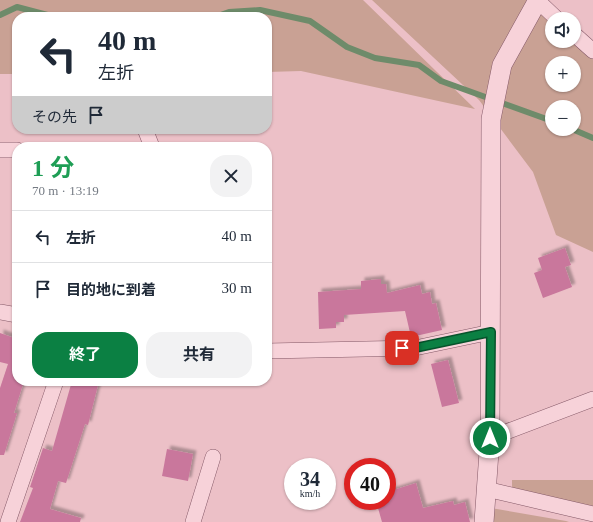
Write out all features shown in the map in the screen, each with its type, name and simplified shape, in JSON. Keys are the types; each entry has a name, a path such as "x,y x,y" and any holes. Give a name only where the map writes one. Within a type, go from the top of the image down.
{"street":[{"path":"484,522 490,438 491,119 502,65 538,1 550,12"},
{"path":"581,40 593,51"},
{"path":"0,150 12,150"},
{"path":"0,312 12,314"},
{"path":"272,350 287,349 415,348 491,332"},
{"path":"8,522 54,386"},
{"path":"490,438 593,399"},
{"path":"193,522 213,458"},
{"path":"486,489 593,514"}],"shaded area":[{"path":"0,0 363,0 475,109 301,71 272,72 272,12 12,12 12,74 0,74"},
{"path":"372,0 526,0 545,15 545,48 581,47 593,57 593,252 556,235 533,172 479,100"},
{"path":"512,480 593,480 593,506 512,490"},
{"path":"491,508 566,521 569,522 490,522"}],"building":[{"path":"565,248 571,265 565,267 572,287 543,298 534,273 542,270 538,258"},
{"path":"381,279 381,284 386,284 387,293 420,285 422,294 430,292 432,304 436,303 442,330 411,337 405,311 344,315 344,322 336,322 336,328 319,329 318,292 361,289 361,281"},
{"path":"0,333 12,337 12,386 22,386 14,413 17,413 4,455 0,455 0,388 8,364 0,362"},
{"path":"448,360 459,403 442,407 431,364"},
{"path":"71,386 98,386 88,425 85,424 66,483 58,481 50,509 81,518 80,522 20,522 33,488 30,487 43,448 52,451"},
{"path":"167,449 193,454 188,481 162,476"},
{"path":"416,483 423,508 453,501 454,505 465,502 470,522 382,522 379,510 396,510 396,489"}],"waterway":[{"path":"0,15 17,7 36,12"},
{"path":"229,12 260,10 269,12"},
{"path":"272,13 310,21 347,47 375,58 419,65 441,81 545,118"},
{"path":"581,133 593,138"}],"route":[{"path":"402,348 415,348 491,332 490,438"}]}
